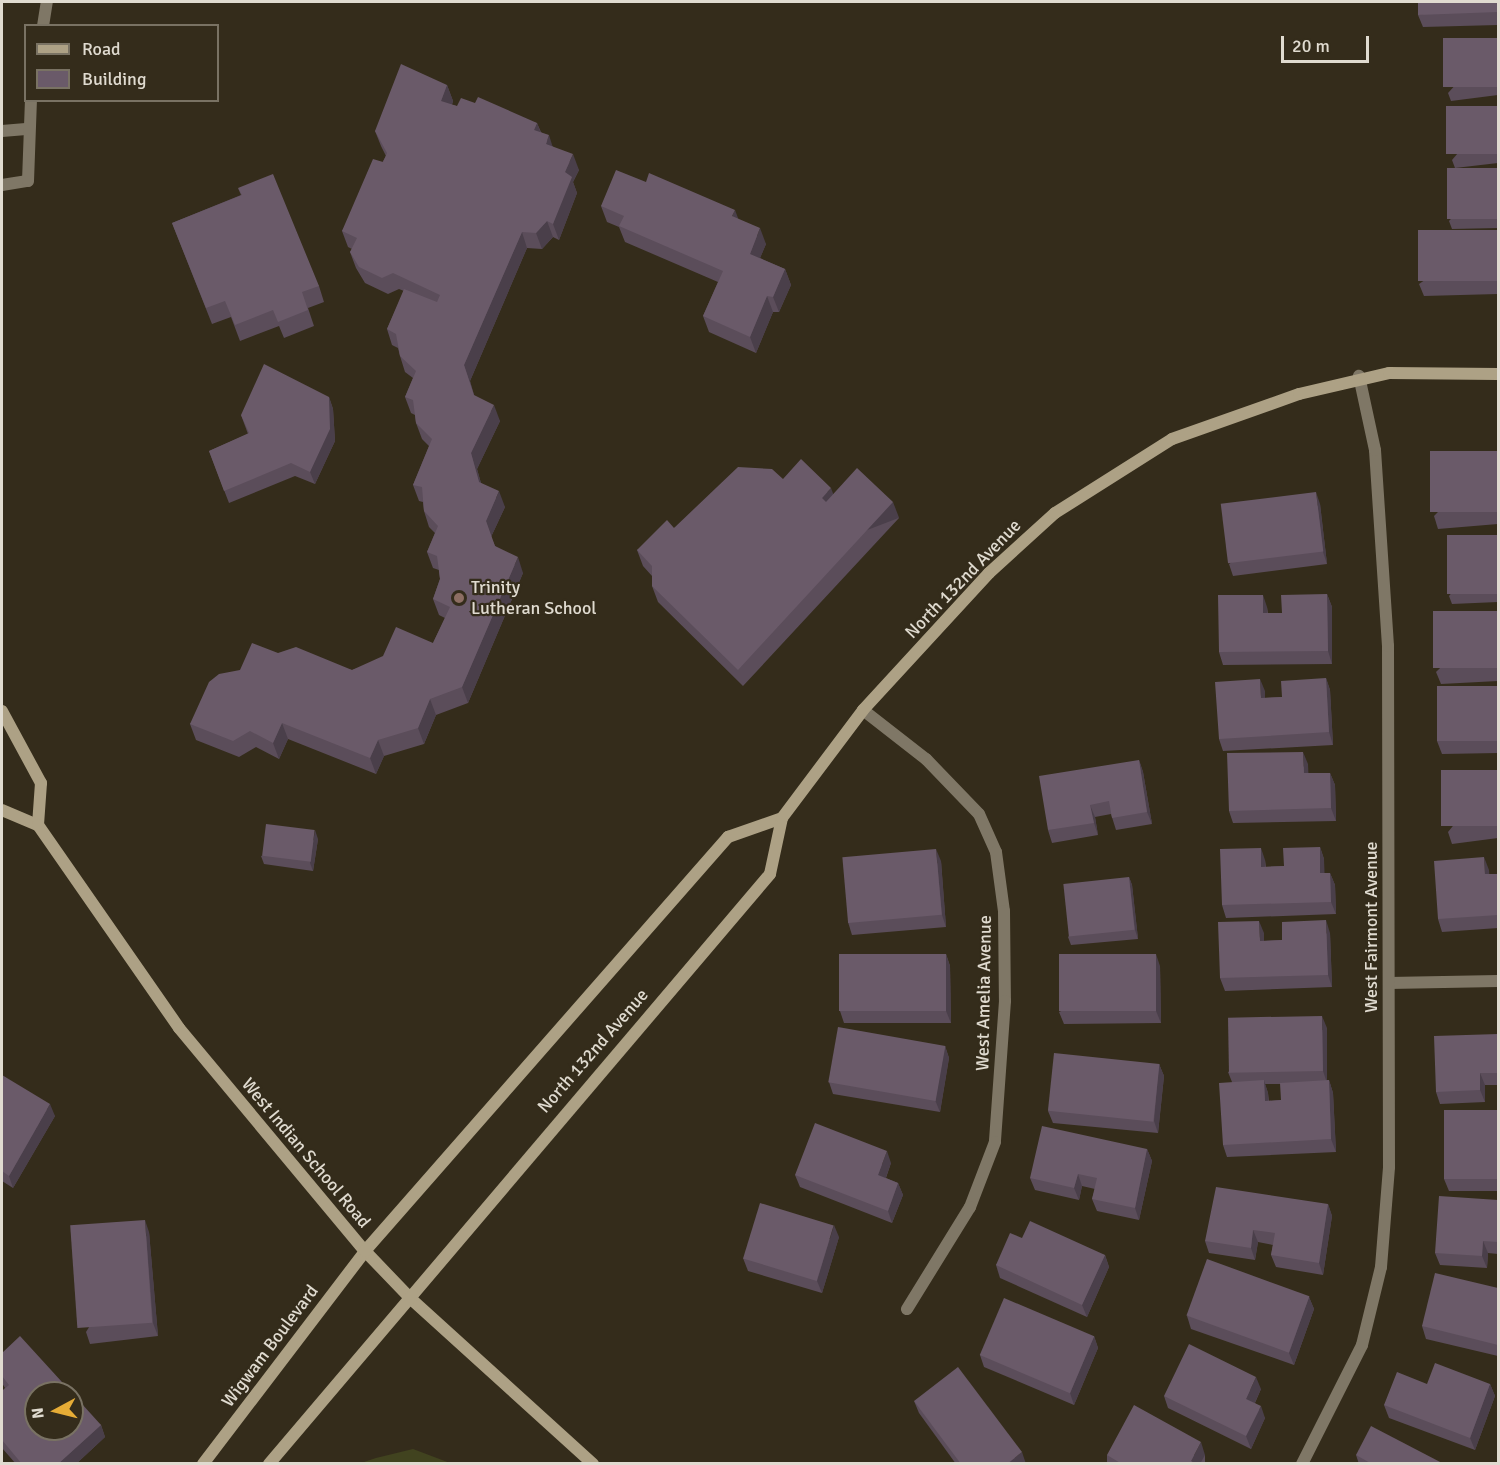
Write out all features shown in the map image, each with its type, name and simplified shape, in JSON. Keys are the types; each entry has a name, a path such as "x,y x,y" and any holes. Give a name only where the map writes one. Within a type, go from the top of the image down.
{"street":[{"path":"44,24 47,2"},
{"path":"2,185 28,181 26,129 31,102"},
{"path":"2,131 26,129"},
{"name":"North 132nd Avenue","path":"410,1298 770,874 782,818 863,710 988,573 1055,513 1172,439 1359,376 1498,374"},
{"name":"West Fairmont Avenue","path":"1302,1464 1362,1345 1381,1267 1389,1167 1384,556 1375,450 1359,376"},
{"name":"West Amelia Avenue","path":"863,710 926,759 979,814 996,852 1004,911 1005,1000 995,1142 970,1207 907,1309"},
{"path":"2,711 41,783 38,825 2,810"},
{"path":"365,1251 728,837 782,818"},
{"name":"West Indian School Road","path":"38,825 179,1028 365,1251 410,1298 593,1464"},
{"path":"1389,983 1498,981"},
{"name":"Wigwam Boulevard","path":"203,1464 365,1251"},
{"path":"269,1464 410,1298"}],"green space":[{"path":"413,1449 450,1463 361,1463 376,1458"}],"building":[{"path":"1418,2 1498,2 1498,12 1418,15"},
{"path":"1443,38 1498,38 1498,87 1443,87"},
{"path":"401,64 447,85 441,101 457,106 461,98 475,103 478,97 537,123 534,130 549,135 546,144 573,154 565,172 572,177 553,224 547,221 536,233 522,232 464,365 474,395 494,405 471,453 479,482 499,491 486,521 495,546 518,557 462,687 430,699 418,728 378,740 370,758 282,723 273,743 250,731 233,741 190,724 209,682 219,674 240,670 252,643 278,653 296,647 352,670 383,656 396,627 433,643 450,607 433,599 440,579 437,556 427,552 438,526 424,511 422,487 413,485 432,439 416,423 413,400 405,397 416,371 400,356 396,334 387,329 404,289 437,302 440,295 393,273 382,278 359,267 350,252 357,238 342,231 373,159 383,162 387,153 375,131"},
{"path":"1446,106 1498,106 1498,154 1446,154"},
{"path":"1447,168 1498,168 1498,219 1447,219"},
{"path":"616,170 646,182 649,173 735,210 732,216 760,228 750,254 785,269 773,297 767,296 750,337 703,316 723,271 619,226 624,216 601,206"},
{"path":"273,174 319,286 302,292 308,310 278,322 273,310 235,325 225,301 206,308 172,223 242,195 238,188"},
{"path":"1418,230 1498,230 1498,281 1418,281"},
{"path":"264,364 329,397 330,429 310,472 291,463 224,491 209,451 249,433 241,415"},
{"path":"1430,451 1498,451 1498,512 1430,512"},
{"path":"801,459 831,488 822,498 826,502 857,468 893,502 738,670 652,586 652,566 637,550 667,520 674,528 738,467 772,469 783,479"},
{"path":"1316,492 1323,552 1228,563 1221,504"},
{"path":"1447,535 1498,535 1498,594 1447,594"},
{"path":"1327,594 1328,651 1219,652 1218,595 1263,595 1263,613 1282,613 1281,595"},
{"path":"1433,611 1498,611 1498,668 1433,668"},
{"path":"1326,678 1329,732 1219,739 1215,682 1260,679 1261,698 1282,697 1281,681"},
{"path":"1437,686 1498,686 1498,741 1437,741"},
{"path":"1303,752 1304,773 1330,773 1331,808 1229,811 1227,753"},
{"path":"1139,760 1147,812 1112,818 1109,801 1090,805 1094,823 1048,830 1039,776"},
{"path":"1441,770 1498,770 1498,826 1441,826"},
{"path":"266,824 315,830 311,862 262,856"},
{"path":"1320,847 1320,873 1330,873 1331,902 1222,905 1220,849 1261,848 1261,867 1284,866 1283,848"},
{"path":"936,849 942,915 848,923 842,857"},
{"path":"1484,857 1485,874 1498,874 1498,915 1438,919 1434,861"},
{"path":"1129,877 1135,930 1069,937 1063,884"},
{"path":"1326,920 1328,975 1220,978 1218,922 1259,921 1260,941 1282,940 1282,922"},
{"path":"839,954 946,954 946,1011 839,1011"},
{"path":"1059,954 1156,954 1156,1011 1059,1011"},
{"path":"1322,1016 1323,1071 1229,1073 1228,1018"},
{"path":"838,1027 945,1046 936,1101 828,1082"},
{"path":"1498,1034 1498,1073 1480,1073 1480,1090 1436,1092 1434,1036"},
{"path":"1054,1053 1159,1064 1153,1122 1048,1111"},
{"path":"2,1075 50,1104 9,1176 2,1171"},
{"path":"1264,1080 1265,1101 1281,1100 1280,1083 1329,1080 1331,1139 1223,1145 1219,1083"},
{"path":"1444,1110 1498,1110 1498,1179 1444,1179"},
{"path":"815,1123 887,1151 878,1175 898,1183 888,1211 795,1175"},
{"path":"1042,1126 1147,1149 1135,1208 1092,1199 1097,1178 1078,1174 1074,1188 1030,1178"},
{"path":"1216,1187 1328,1204 1319,1263 1271,1255 1275,1233 1253,1230 1251,1248 1205,1241"},
{"path":"1439,1196 1498,1200 1498,1242 1483,1241 1482,1256 1435,1253"},
{"path":"760,1203 834,1226 817,1281 743,1258"},
{"path":"145,1220 152,1323 77,1328 70,1225"},
{"path":"1030,1221 1105,1255 1082,1305 996,1265 1010,1233 1022,1238"},
{"path":"1207,1259 1309,1296 1289,1353 1186,1315"},
{"path":"1435,1273 1498,1288 1498,1345 1422,1326"},
{"path":"1004,1298 1094,1336 1070,1393 980,1355"},
{"path":"20,1336 61,1381 24,1381 24,1441 83,1441 58,1464 22,1464 2,1440 2,1391 9,1385 2,1376 2,1353"},
{"path":"1189,1344 1256,1377 1246,1399 1261,1406 1246,1436 1164,1396"},
{"path":"1435,1363 1490,1384 1470,1438 1384,1405 1397,1372 1427,1384"},
{"path":"958,1367 1022,1452 1007,1464 961,1464 914,1401"},
{"path":"1134,1405 1201,1442 1191,1461 1196,1464 1122,1464 1107,1455"},
{"path":"84,1406 101,1425 84,1440"},
{"path":"1371,1426 1444,1464 1372,1464 1356,1455"}],"place":[{"name":"Trinity Lutheran School","path":"459,598"}]}
